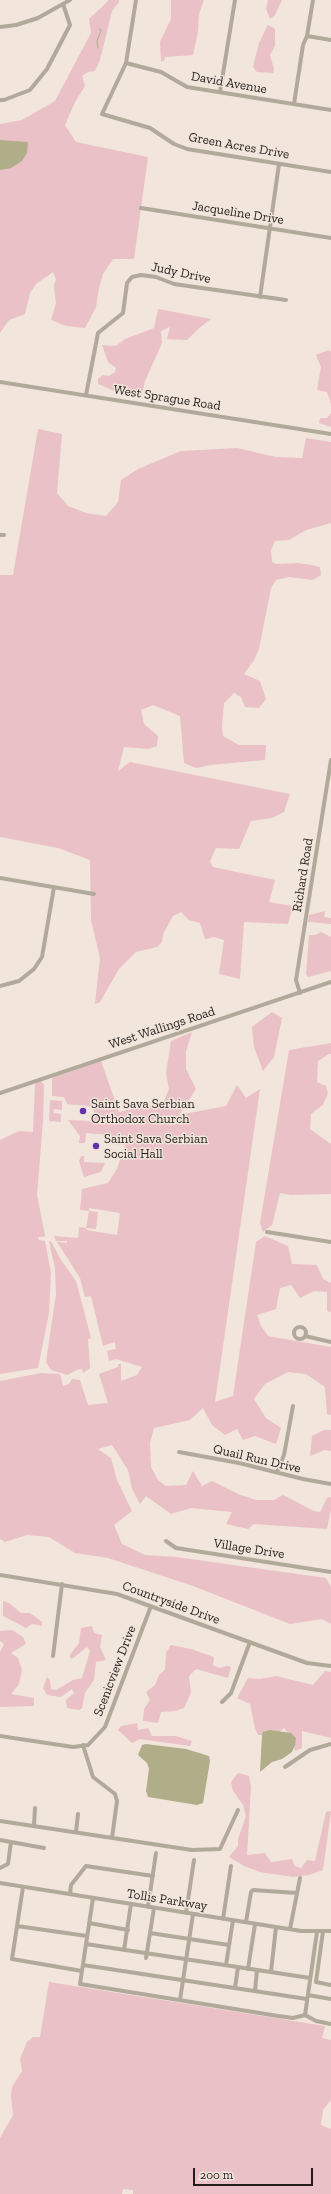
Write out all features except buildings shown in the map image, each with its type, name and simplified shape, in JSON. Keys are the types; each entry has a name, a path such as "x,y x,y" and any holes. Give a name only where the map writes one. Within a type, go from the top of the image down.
{"street":[{"path":"0,27 16,25 38,18 70,0"},
{"path":"126,63 136,0"},
{"path":"220,92 235,0"},
{"path":"294,104 303,45 307,36 313,0"},
{"path":"0,100 4,100 30,90 47,70 70,25 63,4"},
{"path":"307,36 331,40"},
{"name":"David Avenue","path":"126,63 161,72 187,87 331,110"},
{"name":"Green Acres Drive","path":"126,63 102,114 150,128 174,144 186,149 331,172"},
{"path":"260,297 279,164"},
{"name":"Jacqueline Drive","path":"141,208 331,238"},
{"name":"Judy Drive","path":"86,395 98,333 123,313 127,283 132,277 141,275 156,277 174,284 286,300"},
{"name":"West Sprague Road","path":"0,382 331,434"},
{"name":"Richard Road","path":"300,993 296,980 331,760"},
{"path":"0,878 94,894"},
{"path":"0,986 19,981 34,969 42,957 54,887"},
{"name":"West Wallings Road","path":"0,1093 331,982"},
{"path":"267,1232 331,1242"},
{"path":"305,1336 331,1342"},
{"path":"278,1472 284,1455 293,1406"},
{"name":"Quail Run Drive","path":"179,1452 331,1484"},
{"name":"Village Drive","path":"166,1541 176,1548 331,1572"},
{"name":"Countryside Drive","path":"0,1575 117,1594 307,1663 331,1666"},
{"path":"52,1656 62,1584"},
{"name":"Scenicview Drive","path":"83,1746 88,1745 105,1727 150,1606"},
{"path":"222,1702 231,1693 250,1642"},
{"path":"0,1736 74,1747 83,1746 93,1777 115,1794 117,1801 112,1838"},
{"path":"285,1767 310,1750 331,1744"},
{"path":"34,1826 35,1808"},
{"path":"0,1821 192,1850 220,1849 238,1810"},
{"path":"76,1832 78,1814"},
{"path":"0,1840 44,1848"},
{"path":"0,1868 8,1864 11,1842"},
{"path":"148,1907 156,1853"},
{"path":"186,1913 194,1860"},
{"path":"70,1894 71,1885 86,1866 153,1876"},
{"path":"223,1919 231,1866"},
{"path":"290,1929 300,1878"},
{"name":"Tollis Parkway","path":"0,1883 255,1924 317,1932 331,1931"},
{"path":"23,1887 12,1959 82,1971"},
{"path":"246,1922 250,1892 253,1890 297,1893"},
{"path":"93,1898 80,1984 293,2018 305,2015 316,2022 331,2024"},
{"path":"124,1950 131,1904"},
{"path":"146,1955 154,1908"},
{"path":"180,2000 193,1914"},
{"path":"226,1965 233,1920"},
{"path":"89,1923 128,1930"},
{"path":"248,1968 255,1924"},
{"path":"17,1926 88,1936"},
{"path":"271,1972 276,1927"},
{"path":"323,1931 316,1982 331,1985"},
{"path":"305,2015 317,1932"},
{"path":"150,1933 229,1945"},
{"path":"86,1944 146,1955 186,1959 310,1978"},
{"path":"83,1965 255,1991 331,1999"},
{"path":"235,1988 238,1967"},
{"path":"255,1991 257,1970"}],"shaded area":[{"path":"109,0 119,0 119,2 112,11 100,60 95,71 88,72 82,76 85,86 75,102 65,125 76,142 148,157 134,259 113,259 103,274 96,307 85,328 66,326 51,320 56,304 54,286 56,279 53,272 36,284 30,293 25,314 9,320 0,333 0,124 22,120 55,101 91,33 89,19"},
{"path":"171,0 204,0 199,14 198,32 193,55 165,57 164,61 161,61 160,42 171,19"},
{"path":"268,0 282,0 275,15 270,19 266,9"},
{"path":"268,25 275,29 275,46 270,55 274,69 273,73 257,72 253,67 259,43"},
{"path":"0,140 28,142 27,153 22,161 11,168 0,170"},
{"path":"158,309 211,319 187,340 167,339 170,327 161,331 162,343 145,381 142,395 127,396 98,384 98,379 103,375 109,376 115,372 116,368 108,362 102,345 116,346 125,339 154,328"},
{"path":"329,350 331,352 331,404 327,392 317,390 321,367 316,355"},
{"path":"331,413 331,427 319,423 320,418 327,418"},
{"path":"38,429 62,434 57,493 68,506 86,513 106,516 118,502 121,480 138,469 181,451 237,448 276,457 302,458 306,438 331,442 331,523 306,530 289,540 275,541 271,550 272,562 276,564 298,563 312,565 320,567 321,575 313,580 289,577 276,580 271,588 259,649 254,660 244,674 260,681 266,699 259,708 245,707 241,697 234,693 224,703 222,725 223,736 239,745 266,745 265,760 210,765 196,768 184,763 180,716 153,705 141,710 144,724 158,736 157,746 149,749 124,747 118,771 130,762 290,794 284,812 272,818 251,821 239,849 216,848 210,862 213,867 275,880 269,902 293,906 288,924 244,922 240,979 219,974 224,940 214,937 205,939 200,923 189,920 181,912 173,916 163,934 162,942 157,947 136,952 119,969 100,1002 95,1004 100,958 91,920 90,860 58,848 0,837 0,575 13,575"},
{"path":"325,911 324,917 331,918 331,924 308,922 309,915"},
{"path":"321,932 331,937 331,971 308,977 306,974 309,935 315,935"},
{"path":"272,1012 282,1018 274,1057 263,1071 254,1047 252,1027"},
{"path":"192,1032 186,1051 186,1069 196,1089 179,1115 226,1106 237,1085 246,1098 260,1089 215,1402 233,1396 256,1242 265,1236 288,1246 292,1264 317,1265 323,1279 331,1283 331,1312 327,1311 327,1292 314,1291 300,1298 291,1285 280,1288 276,1309 257,1315 261,1326 268,1336 331,1347 331,1415 327,1414 325,1387 306,1374 288,1372 265,1384 254,1399 266,1418 281,1428 276,1444 255,1436 243,1440 237,1429 225,1435 212,1425 203,1408 190,1420 154,1428 150,1443 151,1467 158,1480 166,1486 186,1485 193,1471 202,1486 212,1481 238,1494 256,1500 274,1500 283,1495 314,1511 320,1512 327,1498 331,1497 331,1509 327,1529 254,1524 248,1529 226,1524 232,1512 191,1508 171,1514 146,1496 140,1504 132,1489 128,1470 112,1445 98,1449 111,1458 117,1480 132,1511 114,1525 122,1544 145,1555 176,1557 326,1578 331,1587 331,1624 322,1619 290,1624 193,1586 108,1558 75,1553 49,1537 27,1535 5,1542 0,1539 0,1381 41,1373 60,1374 63,1386 69,1384 72,1379 80,1380 88,1405 108,1403 99,1374 118,1367 118,1364 121,1364 121,1381 137,1375 142,1367 116,1359 109,1361 107,1351 116,1349 115,1342 103,1346 91,1296 85,1297 80,1278 57,1242 67,1243 67,1241 56,1241 54,1236 78,1238 79,1227 86,1228 86,1230 117,1235 120,1213 89,1208 89,1211 80,1210 82,1189 108,1183 117,1169 125,1145 113,1144 113,1138 109,1137 109,1135 86,1133 85,1143 79,1143 80,1136 68,1120 90,1121 93,1119 94,1111 88,1106 67,1104 64,1097 52,1096 52,1078 101,1061 119,1112 145,1106 162,1105 169,1089 166,1073 171,1041"},
{"path":"331,1043 331,1054 318,1061 317,1082 326,1086 328,1093 323,1105 311,1114 310,1129 331,1144 331,1194 291,1195 280,1193 272,1225 263,1232 260,1223 289,1050"},
{"path":"41,1081 44,1085 43,1121 37,1195 45,1235 44,1237 38,1237 39,1240 45,1241 51,1273 49,1313 38,1368 0,1374 0,1140 19,1131 33,1132 35,1083"},
{"path":"50,1100 62,1101 62,1110 54,1109 53,1113 61,1114 61,1122 49,1121"},
{"path":"81,1156 84,1156 84,1162 105,1163 101,1172 84,1177 79,1161"},
{"path":"89,1211 98,1212 96,1229 86,1228"},
{"path":"51,1241 61,1260 76,1281 91,1338 88,1339 90,1368 83,1373 82,1369 67,1375 51,1370 46,1362 56,1294 55,1268 49,1242"},
{"path":"324,1430 331,1430 331,1451 325,1450 310,1456 312,1436"},
{"path":"3,1601 9,1603 21,1613 30,1613 42,1622 42,1626 32,1624 26,1628 3,1616"},
{"path":"92,1626 94,1633 102,1635 100,1647 106,1660 96,1662 94,1680 85,1693 82,1708 79,1710 67,1708 66,1700 74,1693 72,1689 61,1697 47,1695 43,1688 47,1677 50,1680 51,1689 56,1690 73,1680 82,1678 90,1651 87,1647 72,1659 69,1656 79,1643 81,1628"},
{"path":"12,1630 23,1637 26,1644 11,1653 18,1658 22,1670 19,1684 11,1694 34,1698 34,1706 0,1707 0,1652 4,1644 0,1641 0,1631"},
{"path":"171,1645 191,1649 214,1657 213,1665 219,1668 227,1666 231,1667 228,1678 196,1669 189,1676 191,1693 184,1708 175,1711 161,1712 158,1723 143,1721 144,1709 150,1700 146,1692 155,1685 159,1675 165,1670 166,1653"},
{"path":"325,1671 331,1672 331,1738 302,1731 302,1748 295,1751 292,1738 284,1728 275,1735 258,1735 250,1704 237,1698 248,1678 260,1679 276,1676 313,1685"},
{"path":"137,1723 138,1730 148,1728 152,1736 176,1736 192,1741 190,1746 140,1739 132,1743 118,1730 121,1726"},
{"path":"270,1730 291,1733 296,1738 295,1745 292,1752 282,1759 272,1762 260,1772 262,1735 263,1732"},
{"path":"146,1744 186,1749 209,1756 210,1761 203,1803 197,1805 148,1797 146,1791 149,1769 147,1763 138,1755 142,1745"},
{"path":"238,1773 249,1776 251,1787 247,1855 265,1853 271,1862 292,1859 295,1866 301,1868 307,1860 315,1861 326,1812 331,1811 323,1870 309,1875 293,1877 260,1872 244,1866 229,1857 238,1846 238,1839 246,1816 243,1805 233,1791 231,1782"},
{"path":"49,1982 325,2026 322,2038 331,2040 331,2100 323,2110 321,2125 331,2129 331,2194 133,2194 133,2190 123,2189 122,2194 0,2194 0,2138 13,2115 11,2096 12,2087 22,2071 20,2059 27,2042 33,2037 40,2037"}],"waterway":[{"path":"98,48 97,41 101,30 99,29"}],"place":[{"name":"Saint Sava Serbian Orthodox Church","path":"83,1111"},
{"name":"Saint Sava Serbian Social Hall","path":"96,1146"}]}
